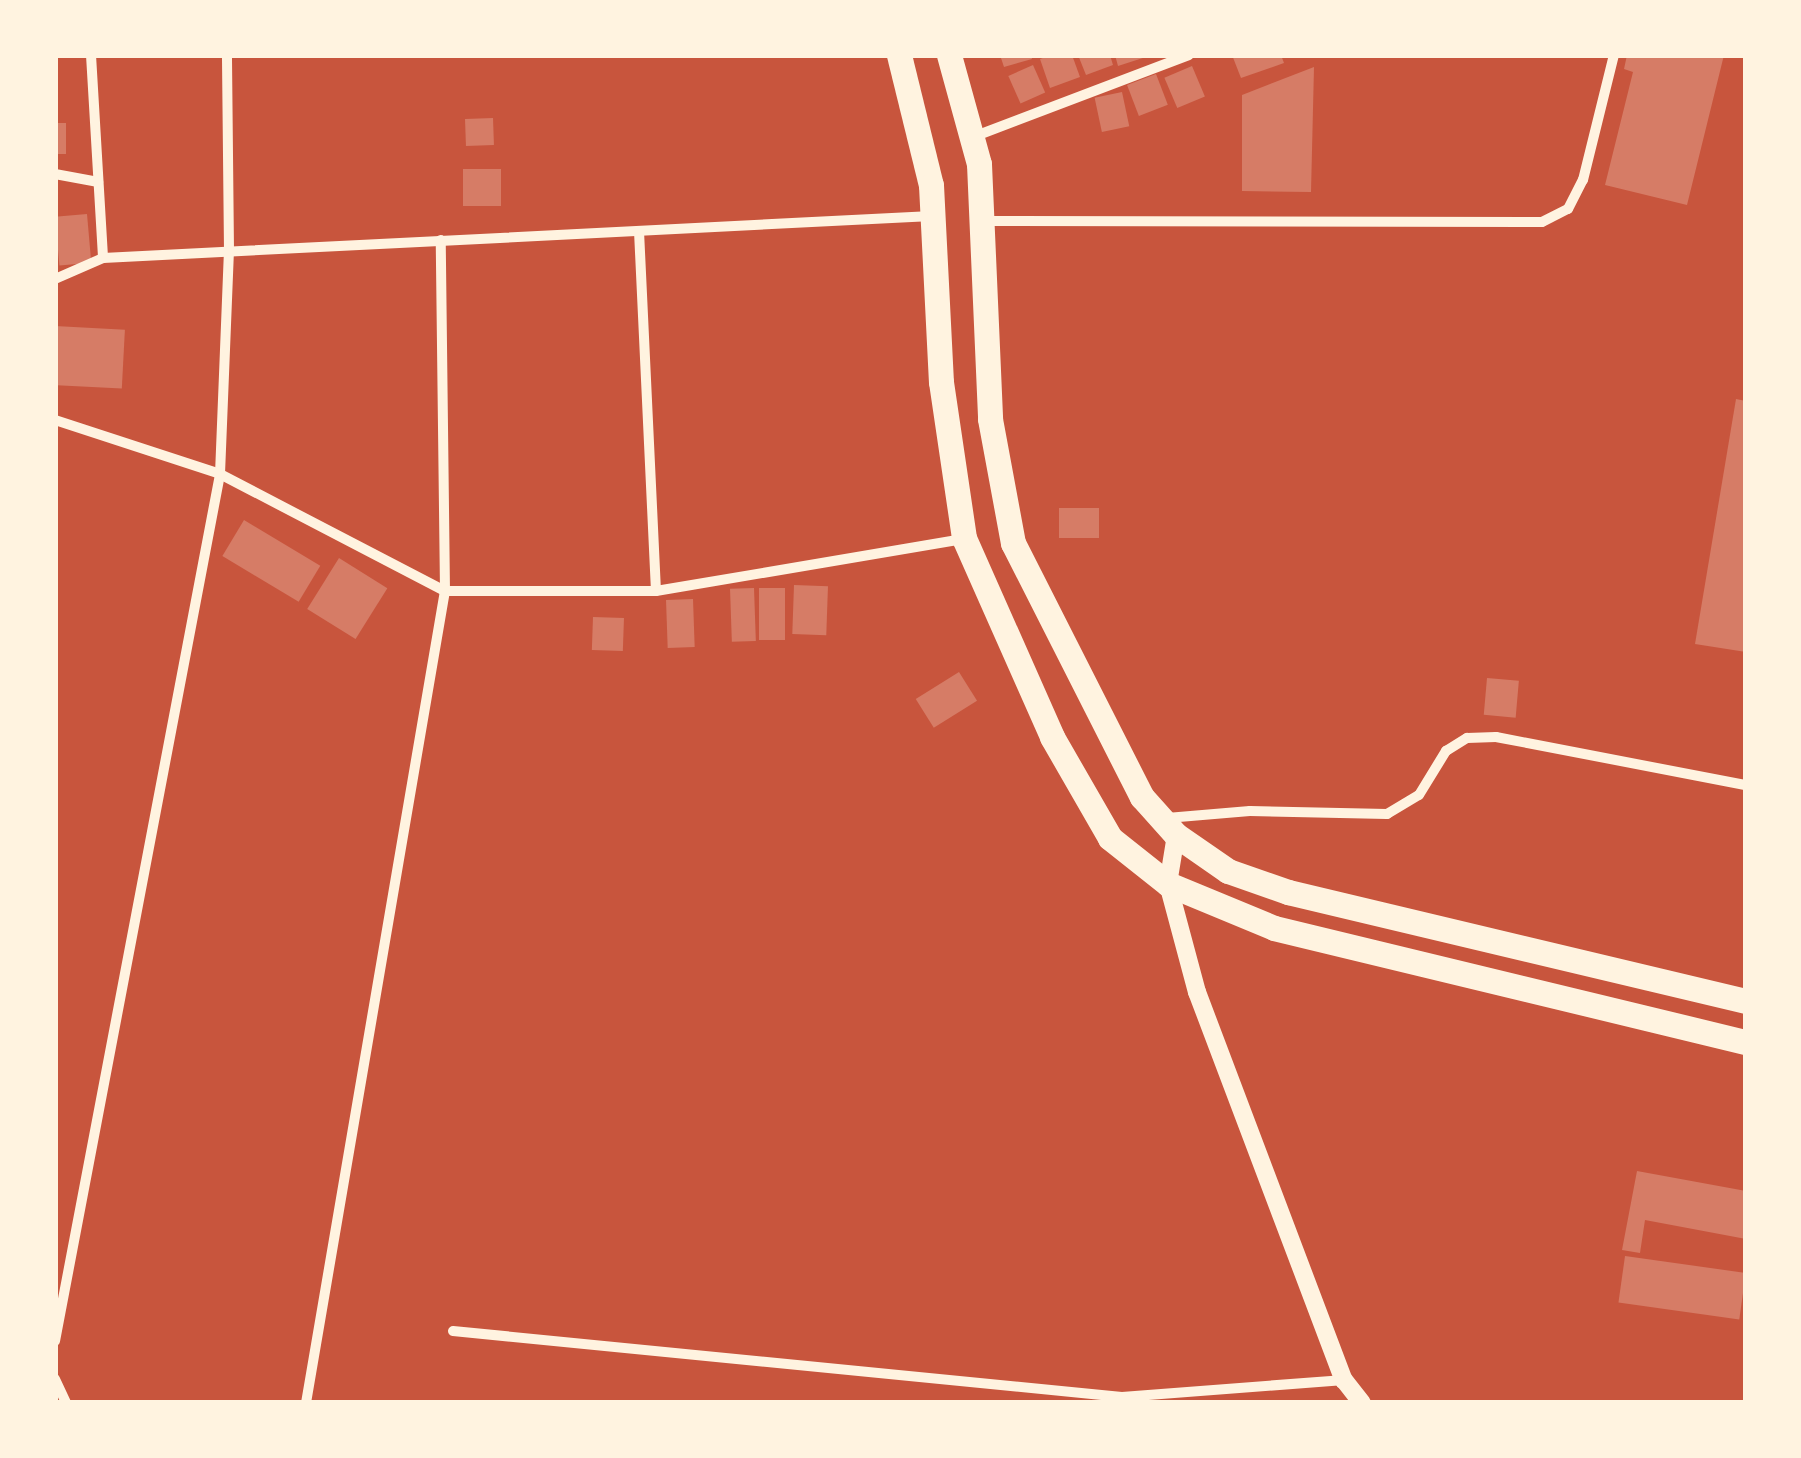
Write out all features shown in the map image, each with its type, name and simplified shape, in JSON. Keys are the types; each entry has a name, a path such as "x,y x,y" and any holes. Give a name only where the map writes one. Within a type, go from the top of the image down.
{"main road":[{"path":"899,55 933,216 941,382 964,538 1080,792 1110,838 1168,884 1274,928 1746,1042"},
{"path":"949,55 972,138 983,221 988,401 1013,543 1126,767 1169,827 1228,871 1288,892 1746,1001"}],"street":[{"path":"92,55 102,258"},
{"path":"55,1342 220,474 229,250 227,55"},
{"path":"972,138 1189,55"},
{"path":"983,221 1542,222 1568,209 1583,180 1614,55"},
{"path":"55,174 98,182"},
{"path":"55,279 102,258 933,216"},
{"path":"639,231 656,592"},
{"path":"306,1403 445,591 441,240"},
{"path":"55,420 220,474 445,591 656,592 964,538"},
{"path":"1362,1403 1344,1380 1196,992 1168,884 1169,827 1250,811 1388,814 1418,795 1446,751 1467,738 1496,737 1746,785"},
{"path":"453,1331 1122,1397 1344,1380"},
{"path":"55,1378 66,1403"}],"building":[{"path":"1000,55 1031,55 1032,59 1004,67"},
{"path":"1072,55 1080,77 1050,88 1040,59"},
{"path":"1078,55 1110,55 1113,65 1086,75"},
{"path":"1115,55 1148,55 1149,56 1118,66"},
{"path":"1232,55 1281,55 1284,63 1241,78"},
{"path":"1627,55 1724,55 1687,205 1605,185 1633,72 1624,69"},
{"path":"1033,65 1045,92 1021,103 1008,76"},
{"path":"1192,66 1205,96 1177,108 1164,78"},
{"path":"1314,67 1311,192 1242,191 1242,95"},
{"path":"1156,74 1168,105 1139,116 1127,85"},
{"path":"1122,92 1129,126 1102,132 1095,98"},
{"path":"493,118 494,145 466,146 465,119"},
{"path":"55,123 66,123 66,154 55,154"},
{"path":"463,169 501,169 501,206 463,206"},
{"path":"87,214 91,263 59,266 55,217"},
{"path":"55,326 125,330 122,389 55,385"},
{"path":"1736,399 1746,401 1746,652 1695,644"},
{"path":"1059,508 1099,508 1099,538 1059,538"},
{"path":"244,520 320,566 299,602 222,556"},
{"path":"339,558 387,588 356,639 307,609"},
{"path":"794,585 828,586 826,635 792,634"},
{"path":"754,588 756,641 732,642 730,589"},
{"path":"759,588 785,588 785,640 759,640"},
{"path":"693,599 695,647 668,648 666,600"},
{"path":"593,617 624,618 623,651 592,650"},
{"path":"959,672 977,701 934,728 916,699"},
{"path":"1487,678 1519,681 1516,718 1484,715"},
{"path":"1637,1171 1746,1191 1746,1239 1645,1220 1640,1253 1622,1250"},
{"path":"1625,1256 1746,1273 1739,1320 1618,1303"}]}
